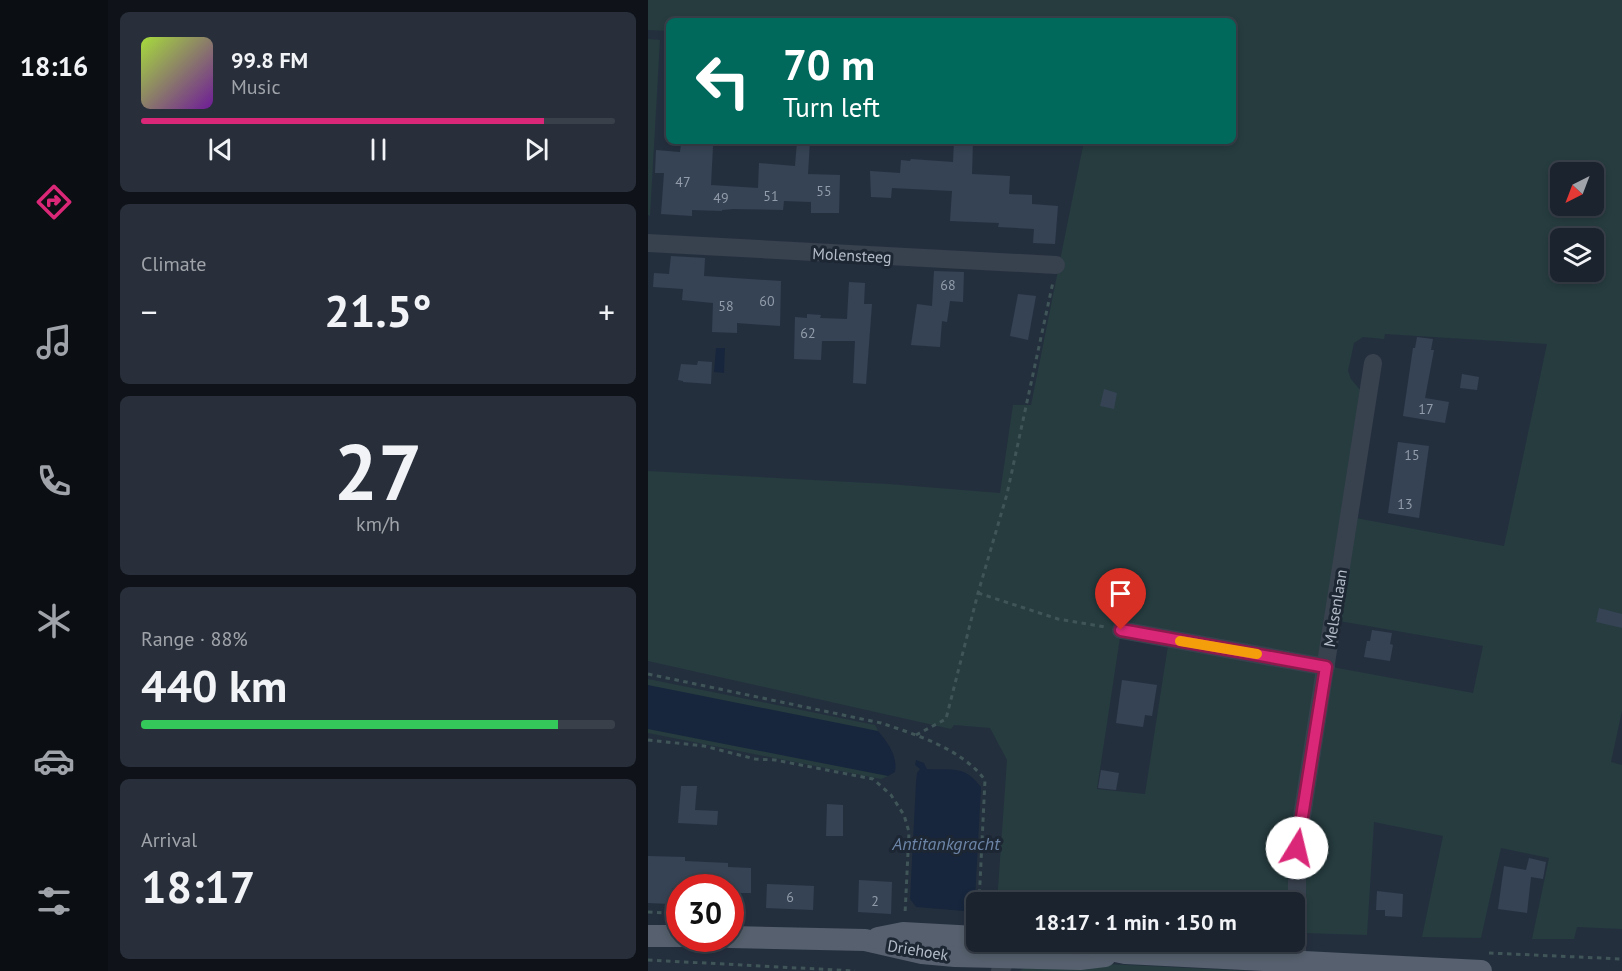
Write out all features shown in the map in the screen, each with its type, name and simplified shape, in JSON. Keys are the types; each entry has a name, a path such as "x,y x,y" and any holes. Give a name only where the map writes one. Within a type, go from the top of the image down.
{"main road":[{"name":"Driehoek","path":"865,940 903,933 966,936"},
{"path":"648,936 666,936"},
{"name":"Driehoek","path":"744,937 865,940 922,953 1005,957 1080,959 1125,953"},
{"path":"1120,952 1481,971"}],"street":[{"name":"Molensteeg","path":"648,243 1056,266"},
{"name":"Melsenlaan","path":"1297,961 1297,848 1373,363"},
{"path":"1121,630 1326,667"}],"path":[{"path":"915,735 946,719 978,593 1007,494 1056,266"},
{"path":"978,593 1058,619 1121,630"},
{"path":"648,674 881,723 958,754 985,780 980,892"},
{"path":"648,740 704,746 755,759 775,760 873,779 891,795 904,815 909,832 904,924"},
{"path":"648,912 666,913"},
{"path":"648,960 855,971"}],"green space":[{"path":"648,0 1622,0 1622,711 1611,762 1622,765 1622,929 1577,927 1574,939 1532,939 1549,858 1501,848 1481,938 1422,937 1443,836 1374,822 1367,935 1305,933 1305,892 1302,892 1301,860 1332,667 1473,693 1483,646 1339,621 1356,518 1504,546 1547,344 1385,334 1384,339 1363,337 1354,343 1348,371 1351,379 1361,391 1292,892 998,892 1007,760 990,728 954,725 951,729 648,661 648,471 888,484 1000,493 1013,405 1031,405 1083,144 1236,144 1236,18 666,18 666,31 648,30","holes":["1121,631 1169,639 1145,794 1097,789"]},
{"path":"648,39 660,40 650,216 648,215"},
{"path":"648,679 875,725 878,731 872,734 648,689"},
{"path":"648,724 883,770 888,776 881,779 648,733"},
{"path":"1107,964 1253,971 1019,971 1030,965"}],"water":[{"path":"716,348 725,348 724,373 714,372"},
{"path":"648,685 878,731 894,755 895,772 888,776 648,729"},
{"name":"Antitankgracht","path":"916,760 924,763 927,769 951,769 963,772 981,787 975,892 966,892 966,910 964,911 916,907 910,899 916,782 920,769 915,765"}],"building":[{"path":"681,144 713,146 711,185 758,188 759,163 795,166 797,144 810,144 808,174 840,175 839,213 811,213 811,202 784,201 783,210 692,210 692,216 661,214 664,173 655,173 656,150 680,152"},
{"path":"954,144 973,144 972,174 1010,176 1009,194 1032,195 1032,204 1058,206 1055,244 1033,243 1034,229 998,227 999,223 950,221 952,191 892,188 891,198 871,197 870,171 900,173 901,160 953,162"},
{"path":"671,256 705,258 704,276 781,281 780,326 737,323 737,333 712,332 713,303 682,300 683,289 653,287 654,273 669,274"},
{"path":"934,271 964,272 963,302 950,301 947,322 942,321 940,347 911,345 917,304 932,306"},
{"path":"849,282 865,283 864,304 872,304 866,384 853,383 855,341 822,341 821,360 794,359 795,317 807,318 807,314 821,315 820,318 847,319"},
{"path":"1018,294 1036,296 1028,340 1010,336"},
{"path":"1417,337 1433,339 1431,350 1434,350 1425,398 1449,402 1445,423 1403,416 1413,348 1415,348"},
{"path":"698,361 712,362 711,384 678,380 681,364 697,365"},
{"path":"1462,374 1479,377 1477,390 1460,388"},
{"path":"1104,389 1117,393 1114,409 1100,406"},
{"path":"1398,442 1429,446 1419,518 1388,513"},
{"path":"1599,608 1622,614 1622,628 1596,622"},
{"path":"1372,630 1392,633 1390,644 1393,645 1390,661 1364,657"},
{"path":"1122,680 1157,685 1152,716 1145,715 1143,727 1116,723"},
{"path":"1101,770 1119,773 1116,790 1098,788"},
{"path":"681,786 697,786 695,810 718,811 717,825 678,823"},
{"path":"827,804 843,805 843,836 826,836"},
{"path":"648,856 685,857 685,861 728,863 728,867 751,868 751,893 744,893 744,874 666,874 666,904 648,903"},
{"path":"1529,858 1546,862 1543,879 1531,877 1527,913 1498,909 1504,866 1526,870"},
{"path":"859,880 892,882 891,914 858,912"},
{"path":"767,884 814,886 813,910 766,908"},
{"path":"1377,891 1403,894 1402,917 1385,916 1385,910 1376,910"}],"slow traffic":[{"path":"1180,641 1257,654"}],"route":[{"path":"1121,630 1326,667 1297,848"}]}
